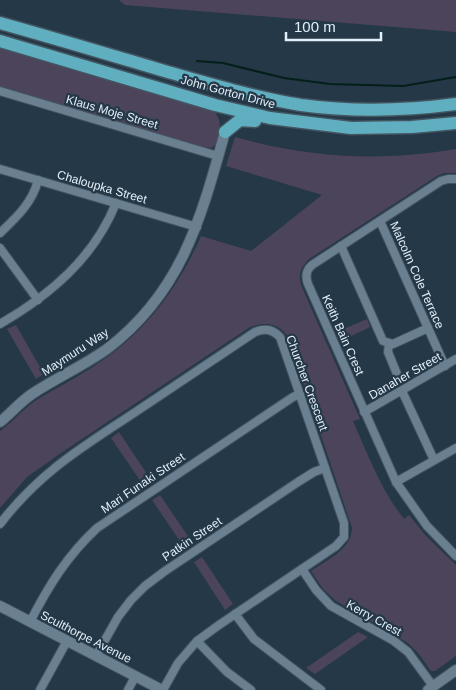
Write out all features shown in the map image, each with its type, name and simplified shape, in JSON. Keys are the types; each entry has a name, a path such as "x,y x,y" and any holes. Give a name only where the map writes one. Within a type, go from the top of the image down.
{"main road":[{"name":"John Gorton Drive","path":"0,23 238,92 301,105 345,109 391,110 423,109 456,104"},
{"name":"John Gorton Drive","path":"0,40 215,105 264,117 351,128 412,128 456,123"},
{"path":"215,105 223,115 225,132"},
{"path":"225,132 240,120 254,121 264,117"}],"street":[{"name":"Klaus Moje Street","path":"0,91 218,156"},
{"name":"Maymuru Way","path":"0,422 32,394 95,357 115,342 134,326 150,308 186,253 197,227 225,132"},
{"name":"Chaloupka Street","path":"0,169 197,227"},
{"name":"Keith Bain Crest","path":"454,551 422,520 396,482 306,279 309,267 441,181 456,179"},
{"path":"0,233 24,209 35,192 38,180"},
{"path":"0,324 38,300 65,278 86,254 110,218 116,203"},
{"name":"Malcolm Cole Terrace","path":"380,221 445,366"},
{"path":"342,246 383,341 389,344 398,342 428,328"},
{"path":"0,248 38,300"},
{"name":"Churcher Crescent","path":"0,524 15,504 51,470 258,331 270,330 280,337 344,523 345,533 341,543 234,614 197,641 178,663 162,690"},
{"path":"389,344 388,352 397,374"},
{"name":"Danaher Street","path":"364,412 456,360"},
{"path":"402,391 434,460"},
{"name":"Mari Funaki Street","path":"30,622 55,576 78,546 97,528 277,407 300,394"},
{"path":"396,482 456,448"},
{"name":"Patkin Street","path":"96,656 126,607 153,580 314,472 325,468"},
{"name":"Kerry Crest","path":"302,569 316,590 331,606 394,641 408,652 431,688"},
{"name":"Sculthorpe Avenue","path":"0,606 162,690"},
{"path":"234,614 254,639 321,690"},
{"path":"40,690 67,641"},
{"path":"197,641 227,672 251,690"},
{"path":"431,688 456,670"},
{"path":"128,690 135,676"}],"shaded area":[{"path":"119,0 456,0 456,32 125,5"},
{"path":"0,48 210,109 217,116 220,125 217,144 211,148 200,146 0,87"},
{"path":"235,137 290,150 345,156 400,156 456,149 456,173 444,173 437,176 309,259 300,274 301,285 360,419 353,421 388,496 404,519 409,515 426,536 456,565 456,656 435,671 431,671 408,643 336,601 323,589 311,571 343,548 351,536 352,528 288,337 280,328 271,324 250,327 61,453 27,477 0,508 0,431 35,401 87,371 112,354 128,340 170,292 192,256 201,236 251,251 322,195 226,166"},
{"path":"367,319 370,327 343,340 339,331"},
{"path":"16,325 44,374 36,379 7,329"},
{"path":"119,432 151,480 143,485 111,438"},
{"path":"160,495 192,542 184,547 152,500"},
{"path":"202,557 233,604 225,610 194,562"},
{"path":"358,632 368,637 315,674 306,668"}],"waterway":[{"path":"197,61 223,63 284,78 330,84 403,86 456,77"}]}
